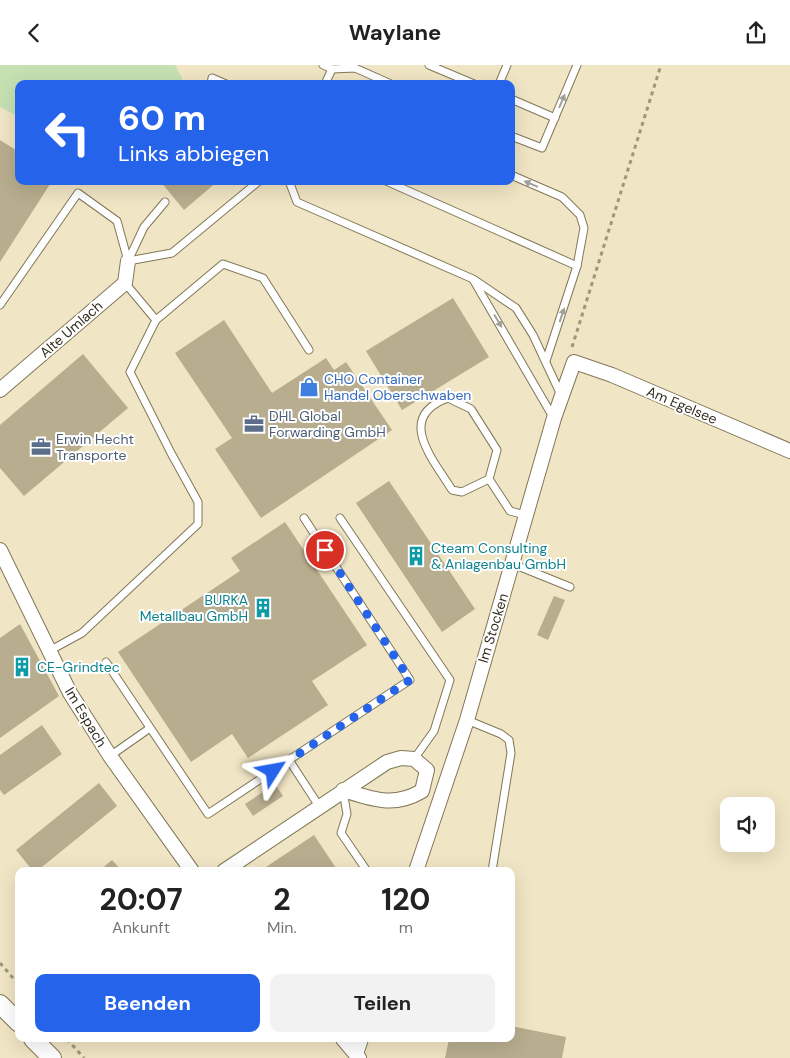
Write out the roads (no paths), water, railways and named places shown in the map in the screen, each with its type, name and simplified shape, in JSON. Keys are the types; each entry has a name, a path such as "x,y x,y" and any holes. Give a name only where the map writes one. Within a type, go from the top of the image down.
{"street":[{"path":"125,283 128,261"},
{"name":"Alte Umlach","path":"0,390 125,283"},
{"name":"Im Stocken","path":"417,867 467,719 513,564 525,515 554,418 567,383 572,356"},
{"name":"Am Egelsee","path":"572,356 790,451"},
{"name":"Im Espach","path":"0,550 70,693 110,756 189,867"},
{"path":"230,867 343,790 387,763 401,758 414,759 427,770 422,791 408,799 380,801 343,790"},
{"path":"0,1004 15,1019"},
{"path":"37,1042 52,1058"},
{"path":"345,1042 357,1056"},
{"path":"357,1056 360,1042"}],"lane":[{"path":"323,65 332,69 358,66 384,80"},
{"path":"430,65 465,80"},
{"path":"501,80 507,65"},
{"path":"515,138 542,148 577,65"},
{"path":"327,80 332,69"},
{"path":"515,101 554,118"},
{"path":"515,177 562,197 580,215 584,228 577,266 546,361"},
{"path":"128,261 172,253 254,185"},
{"path":"290,185 297,202 473,279 516,308 533,335 561,397"},
{"path":"395,185 577,266"},
{"path":"0,305 78,193 117,221 128,261"},
{"path":"128,261 144,227 165,203"},
{"path":"49,651 82,633 198,524 198,502 130,372 156,320 223,264 262,278 309,350"},
{"path":"473,279 554,418"},
{"path":"125,283 156,320"},
{"path":"489,479 462,492 452,490 421,440 421,420 425,411 448,398 471,409 497,450 489,479 510,511 525,515"},
{"path":"106,661 208,814 410,680 304,518"},
{"path":"340,518 450,680 434,731 414,759"},
{"path":"513,564 570,587"},
{"path":"467,719 501,734 509,740 511,753 493,867"},
{"path":"110,756 150,728"},
{"path":"289,760 319,806"},
{"path":"343,790 347,813 341,833 364,867"}],"place":[{"name":"CHO Container Handel Oberschwaben","path":"309,387"},
{"name":"DHL Global Forwarding GmbH","path":"254,424"},
{"name":"Erwin Hecht Transporte","path":"41,447"},
{"name":"Cteam Consulting & Anlagenbau GmbH","path":"416,556"},
{"name":"BURKA Metallbau GmbH","path":"263,608"},
{"name":"CE-Grindtec","path":"22,667"}]}
